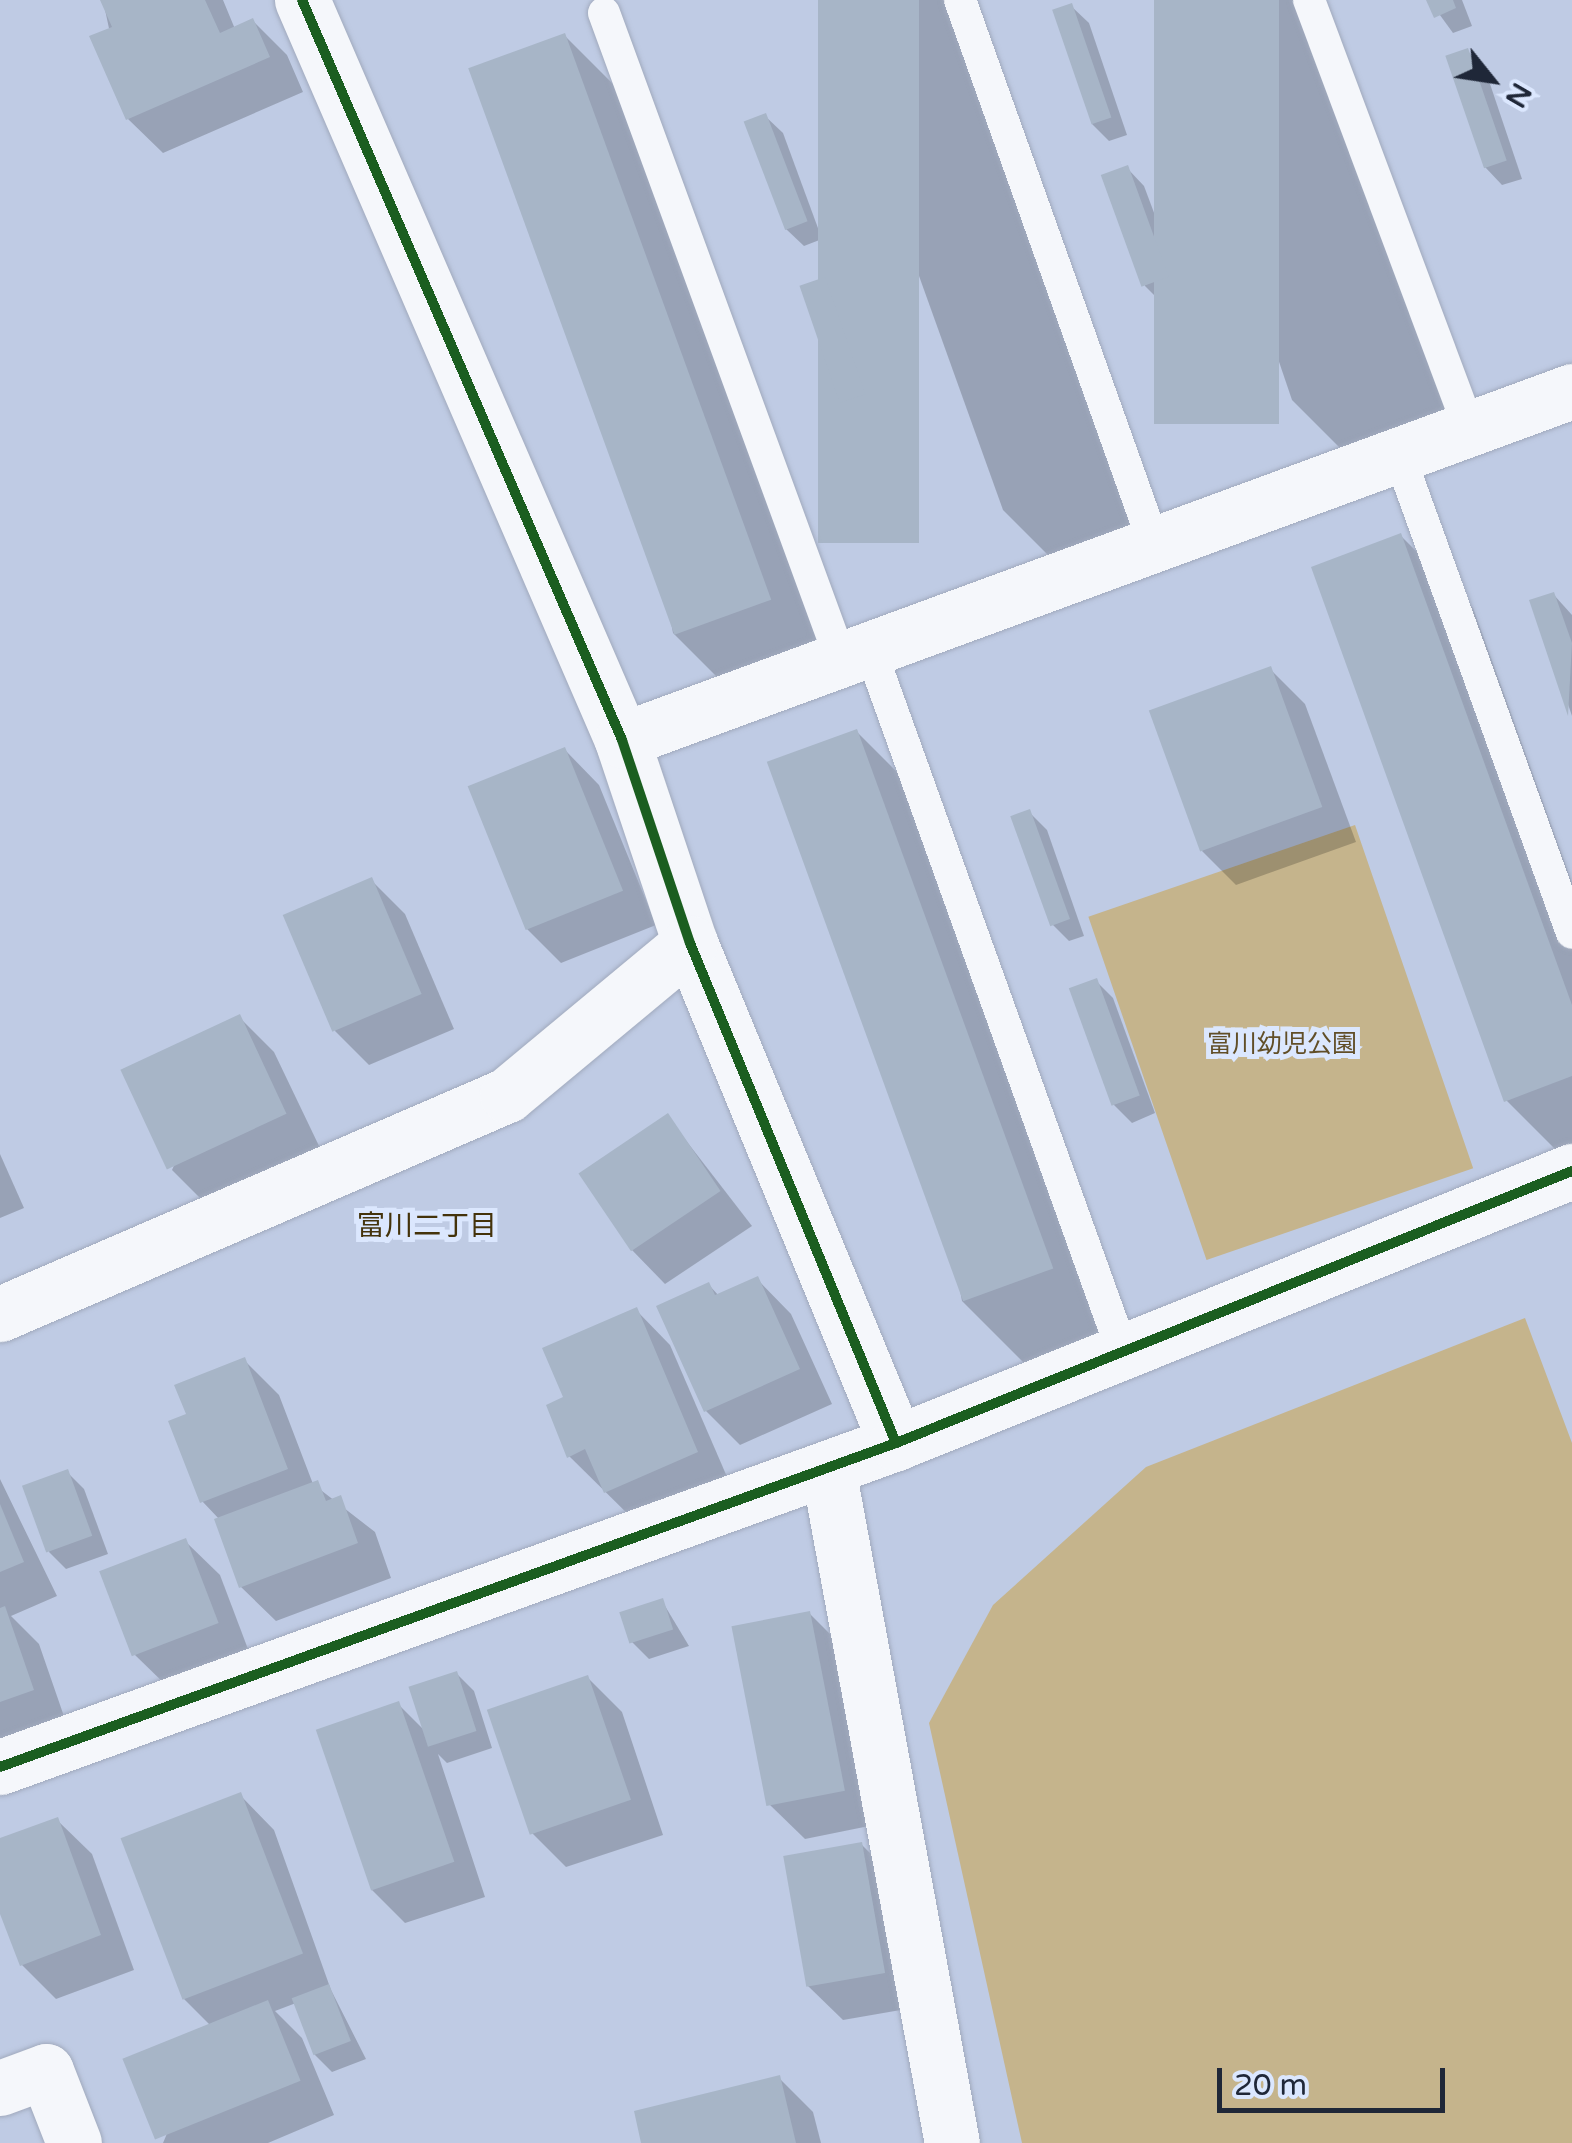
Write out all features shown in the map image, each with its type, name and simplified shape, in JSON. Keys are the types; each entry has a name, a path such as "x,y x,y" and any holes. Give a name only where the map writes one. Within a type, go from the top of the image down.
{"street":[{"path":"302,0 622,740 690,943 896,1443"},
{"path":"622,740 1572,391"},
{"path":"0,1314 507,1095 690,943"},
{"path":"0,1767 828,1469 1569,1180"},
{"path":"828,1469 952,2143"},
{"path":"0,2088 46,2071 74,2143"}],"lane":[{"path":"960,0 1154,544"},
{"path":"1309,0 1469,429"},
{"path":"604,13 856,654 1123,1352"},
{"path":"1399,454 1572,933"}],"green space":[{"name":"富川幼児公園","path":"1355,825 1473,1168 1207,1260 1088,917"},
{"path":"1525,1318 1572,1443 1572,2143 1022,2143 929,1723 993,1605 1146,1467"}],"building":[{"path":"100,0 205,0 220,33 253,18 270,57 126,120 89,36 112,27"},
{"path":"818,0 919,0 919,543 818,543"},
{"path":"1154,0 1279,0 1279,424 1154,424"},
{"path":"1426,0 1453,0 1456,8 1434,18"},
{"path":"1072,3 1111,117 1092,124 1052,10"},
{"path":"565,33 771,600 674,635 468,68"},
{"path":"1468,48 1507,161 1484,168 1445,56"},
{"path":"766,113 808,221 785,230 744,122"},
{"path":"1128,165 1169,277 1141,287 1101,175"},
{"path":"825,277 865,394 840,403 799,286"},
{"path":"1401,533 1572,1005 1572,1076 1504,1102 1311,567"},
{"path":"1554,592 1572,643 1568,716 1529,600"},
{"path":"1271,666 1322,807 1200,851 1149,710"},
{"path":"857,729 1053,1268 963,1301 767,762"},
{"path":"565,747 623,891 526,930 468,786"},
{"path":"1030,809 1070,919 1050,926 1010,816"},
{"path":"372,877 422,994 332,1032 283,915"},
{"path":"1097,978 1140,1095 1112,1106 1069,988"},
{"path":"240,1014 286,1114 167,1169 120,1070"},
{"path":"668,1113 721,1191 631,1251 578,1173"},
{"path":"758,1276 800,1369 704,1412 656,1306 709,1282 715,1295"},
{"path":"637,1307 698,1452 604,1493 585,1449 567,1458 546,1405 563,1397 542,1348"},
{"path":"245,1357 288,1469 200,1503 168,1421 186,1414 174,1385"},
{"path":"68,1469 92,1536 46,1552 22,1486"},
{"path":"318,1480 326,1501 341,1495 358,1543 239,1588 214,1519"},
{"path":"0,1504 24,1562 0,1572"},
{"path":"186,1538 219,1623 132,1656 99,1571"},
{"path":"663,1598 673,1629 629,1644 619,1612"},
{"path":"5,1606 34,1690 0,1702 0,1608"},
{"path":"810,1611 845,1791 766,1806 731,1626"},
{"path":"457,1671 476,1731 428,1747 408,1687"},
{"path":"588,1675 631,1800 530,1835 487,1710"},
{"path":"399,1701 454,1862 371,1890 316,1730"},
{"path":"241,1792 303,1954 183,2000 121,1838"},
{"path":"58,1817 101,1935 20,1966 0,1914 0,1838"},
{"path":"862,1842 885,1973 806,1987 783,1856"},
{"path":"329,1984 351,2041 314,2055 292,1998"},
{"path":"268,2000 301,2081 155,2139 122,2059"},
{"path":"780,2075 796,2143 641,2143 634,2111"}],"cycle path":[{"path":"302,0 622,740 690,943 896,1443"},
{"path":"0,1767 896,1443 1572,1171"}],"district":[{"name":"富川二丁目","path":"427,1226"}]}
